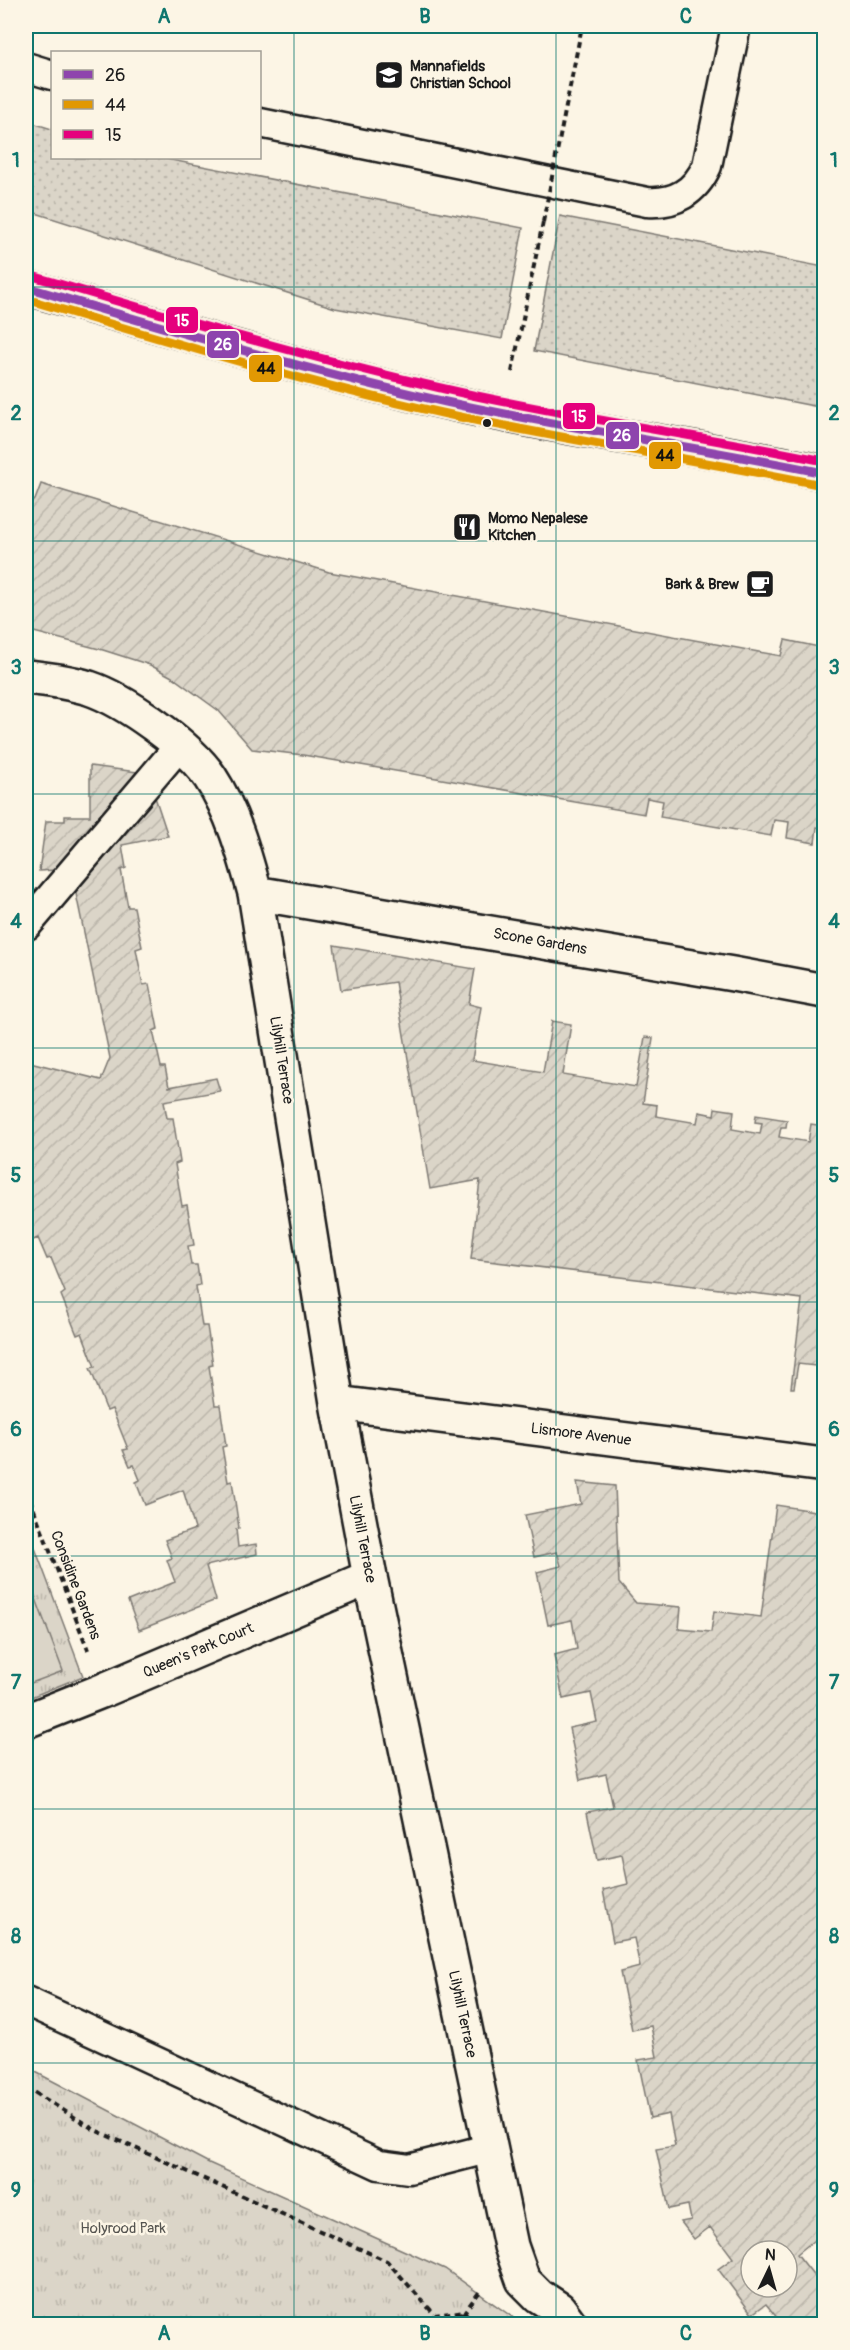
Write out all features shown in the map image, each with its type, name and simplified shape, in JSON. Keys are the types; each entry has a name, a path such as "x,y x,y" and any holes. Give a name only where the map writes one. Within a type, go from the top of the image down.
{"street":[{"path":"26,287 305,368 503,414 825,472"},
{"name":"Lilyhill Terrace","path":"26,677 90,688 111,698 180,745 200,764 220,795 239,839 255,893 336,1403 370,1577 512,2246 523,2280 539,2296 559,2309 570,2325"},
{"name":"Scone Gardens","path":"255,893 711,970 825,992"},
{"name":"Lismore Avenue","path":"336,1403 825,1465"},
{"name":"Queen's Park Court","path":"26,1721 370,1577"}],"lane":[{"path":"261,123 647,202 673,201 699,182 707,166 736,26"},
{"path":"26,67 51,75"},
{"path":"27,925 180,745"},
{"path":"26,2001 379,2165 409,2169 491,2148"}],"path":[{"path":"503,414 582,26"},
{"name":"Considine Gardens","path":"26,1489 104,1690"},
{"path":"26,2087 95,2130 387,2260 435,2315 465,2312"},
{"path":"460,2325 465,2312 486,2284"},
{"path":"439,2325 465,2312"},
{"path":"465,2312 473,2325"},
{"path":"284,2325 343,2322 379,2325"}],"green space":[{"path":"26,121 51,129 51,159 166,159 523,228 502,339 335,308 26,210"},
{"path":"560,216 824,267 824,408 534,351"},
{"path":"41,484 329,572 781,656 785,640 824,648 824,828 817,827 815,843 787,838 789,822 774,820 771,836 660,817 663,801 647,798 644,814 303,755 252,749 219,711 172,677 150,665 26,630 26,504 35,500"},
{"path":"90,766 146,773 56,870 39,871 46,821 65,821 65,816 90,816"},
{"path":"155,797 168,836 122,845 126,868 121,870 128,907 134,907 142,947 136,949 143,985 149,984 158,1029 153,1031 161,1067 165,1067 169,1087 216,1078 220,1091 164,1101 167,1118 173,1118 180,1162 175,1164 182,1206 187,1205 194,1245 188,1246 191,1265 197,1265 200,1285 196,1286 202,1326 207,1326 213,1365 209,1366 215,1405 220,1405 226,1446 222,1447 228,1482 232,1481 239,1528 236,1529 238,1547 256,1544 257,1554 206,1566 216,1600 139,1630 128,1601 175,1582 167,1560 172,1558 165,1540 195,1529 183,1490 145,1505 136,1482 140,1480 134,1465 130,1466 123,1450 128,1449 112,1409 107,1411 90,1368 95,1367 82,1333 77,1335 61,1295 65,1292 51,1258 47,1259 38,1238 26,1243 26,1061 101,1080 110,1058 74,884"},
{"path":"334,945 475,969 469,1004 481,1007 472,1060 543,1072 552,1021 571,1024 563,1075 636,1087 645,1037 653,1038 643,1103 657,1105 656,1116 697,1123 699,1112 714,1115 715,1108 734,1111 732,1129 760,1134 762,1123 755,1122 756,1115 787,1120 786,1127 781,1127 779,1137 808,1142 811,1124 824,1126 824,1367 798,1364 794,1388 791,1388 802,1299 471,1259 480,1180 430,1189 395,982 341,990"},
{"path":"577,1482 615,1486 619,1583 636,1603 681,1607 679,1629 711,1632 714,1611 761,1617 776,1505 821,1512 820,1527 824,1527 824,2232 799,2252 799,2239 739,2239 739,2297 718,2269 733,2258 710,2227 694,2239 681,2222 691,2220 688,2205 669,2209 656,2149 675,2146 669,2114 650,2118 638,2060 657,2057 651,2026 632,2030 620,1972 640,1967 634,1938 613,1942 603,1890 628,1884 622,1855 597,1860 587,1812 613,1807 606,1774 580,1780 569,1728 597,1722 591,1693 563,1699 554,1655 577,1649 572,1620 548,1625 537,1572 561,1566 557,1552 534,1557 525,1515 581,1504"},
{"path":"26,1524 83,1676 26,1699"},
{"path":"26,1572 63,1671 26,1685"},
{"name":"Holyrood Park","path":"26,2067 209,2163 445,2269 522,2324 26,2324"},
{"path":"799,2257 824,2288 824,2324 782,2324 766,2304 752,2314 741,2299 799,2299"}],"transit line":[{"name":"15","path":"29,275 184,321 393,377 540,409 824,461"},
{"name":"26","path":"26,287 183,333 393,390 540,421 824,473"},
{"name":"44","path":"26,299 233,360 390,401 537,432 822,485"}],"place":[{"name":"Mannafields Christian School","path":"389,75"},
{"name":"Momo Nepalese Kitchen","path":"467,527"},
{"name":"Bark & Brew","path":"760,584"}]}
